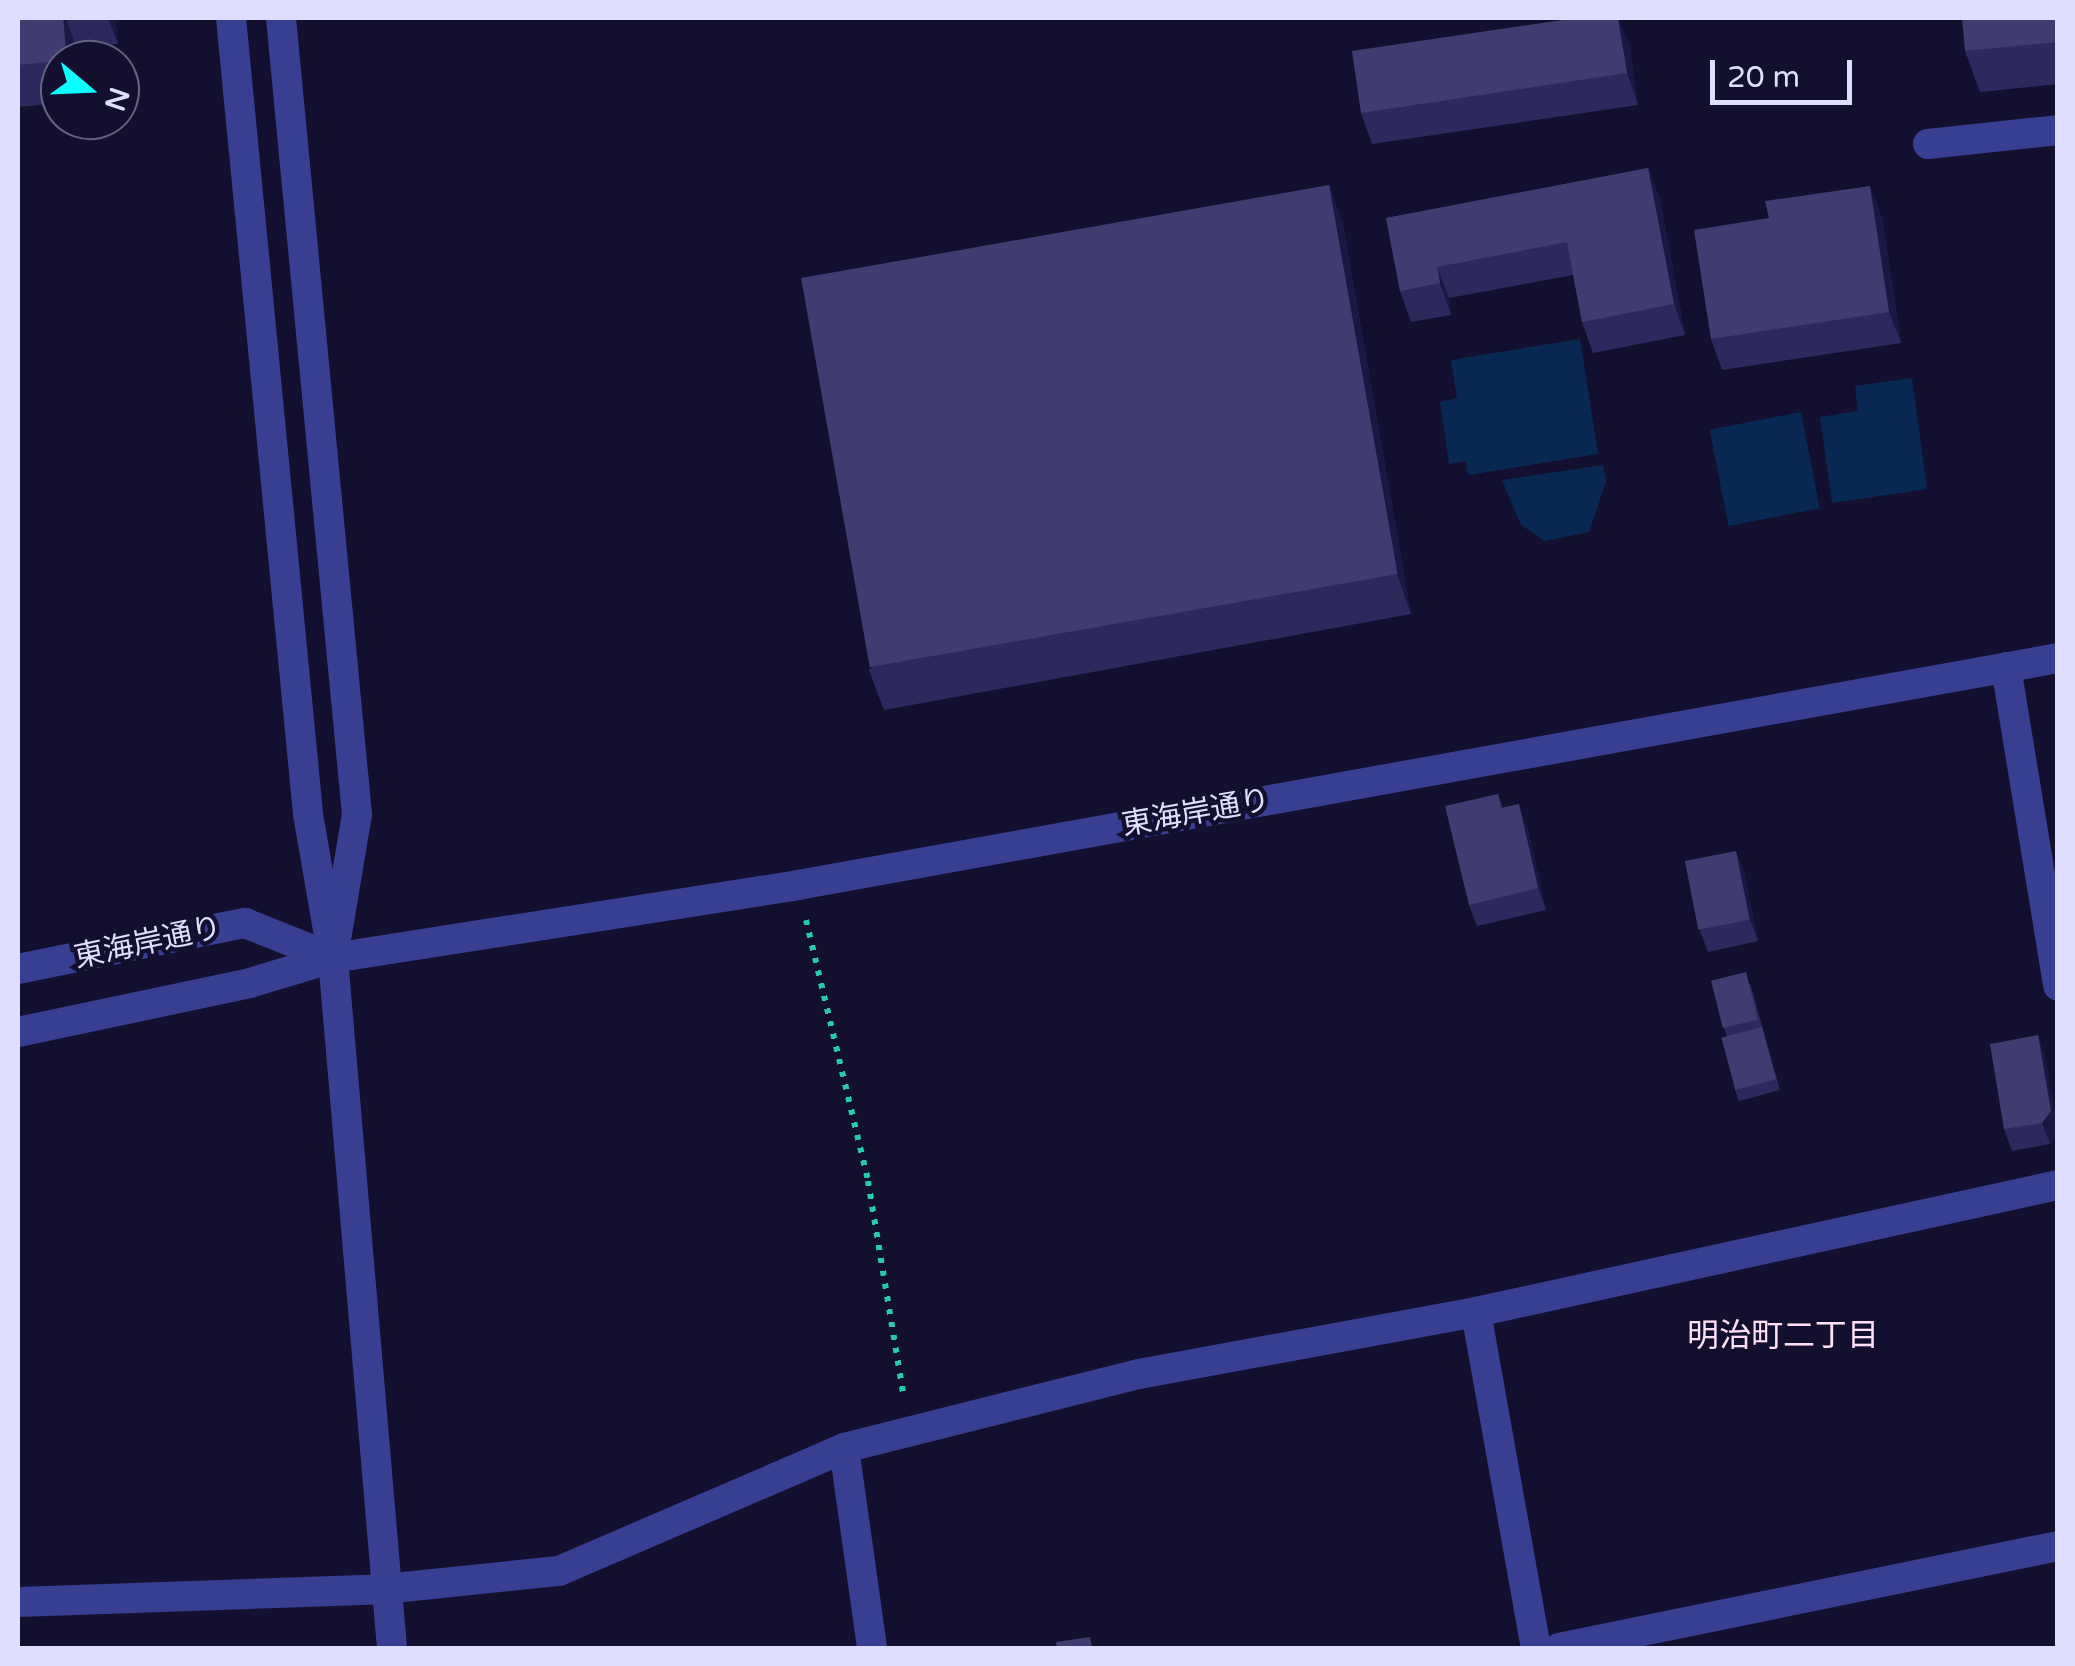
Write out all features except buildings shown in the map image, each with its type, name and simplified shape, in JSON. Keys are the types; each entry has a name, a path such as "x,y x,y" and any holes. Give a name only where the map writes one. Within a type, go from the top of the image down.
{"street":[{"path":"231,18 308,814 333,958 392,1648"},
{"path":"281,18 357,814 333,958"},
{"path":"1928,144 2058,130"},
{"name":"東海岸通り","path":"18,1032 250,983 333,958 798,885 2058,658"},
{"path":"2006,667 2058,986"},
{"name":"東海岸通り","path":"18,970 245,923 333,958"},
{"path":"18,1602 384,1589 559,1571 844,1448 910,1431 1139,1374 1476,1312 2058,1185"},
{"path":"1476,1312 1536,1648"},
{"path":"844,1448 872,1648"},
{"path":"1560,1648 2058,1546"}],"path":[{"path":"798,885 868,1181 910,1431"}],"water":[{"path":"1580,339 1598,454 1468,475 1466,461 1449,464 1440,402 1457,398 1451,360"},
{"path":"1912,378 1927,489 1832,503 1820,417 1858,411 1855,386"},
{"path":"1801,412 1820,508 1728,526 1710,430"},
{"path":"1603,465 1606,481 1589,532 1545,541 1521,525 1502,480"}],"district":[{"name":"明治町二丁目","path":"1783,1336"}]}
